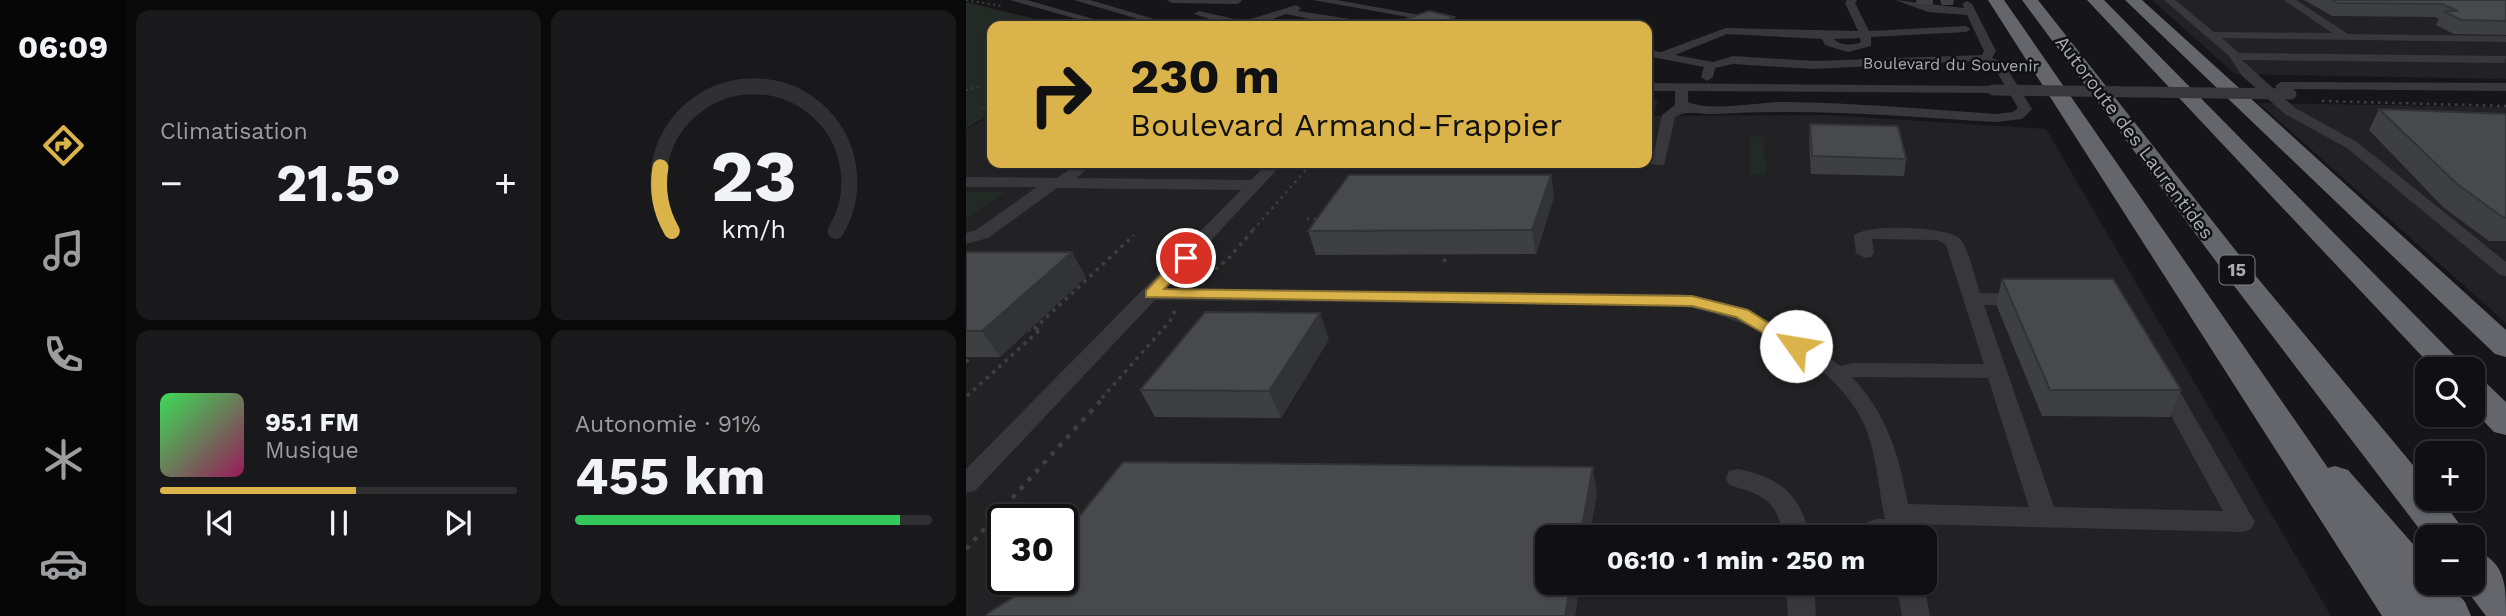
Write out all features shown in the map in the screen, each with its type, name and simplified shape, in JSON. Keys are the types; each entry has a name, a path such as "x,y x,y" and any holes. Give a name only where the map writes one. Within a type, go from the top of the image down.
{"highway":[{"path":"1996,0 2406,616"},
{"name":"Autoroute des Laurentides","path":"2030,0 2245,281 2439,525"},
{"path":"2095,0 2440,357"},
{"path":"2134,2 2503,345"},
{"path":"2242,370 2449,616"},
{"path":"2485,402 2506,423"},
{"path":"2485,582 2506,608"}],"street":[{"path":"1016,0 1094,21"},
{"path":"1079,0 1155,21"},
{"path":"1172,0 1239,1"},
{"path":"1664,55 1726,31 1827,36 1833,46 1850,49 1867,44 1859,17 1850,3 1852,0"},
{"path":"1900,0 1944,11 1971,12"},
{"path":"1965,0 1990,51 1986,59"},
{"path":"2169,0 2236,56 2378,58 2506,64"},
{"path":"2289,0 2398,71"},
{"path":"1239,1 1227,9 1239,21"},
{"path":"1257,21 1319,1 1450,21"},
{"path":"1331,20 1360,9"},
{"path":"1892,10 1901,32"},
{"path":"1284,11 1341,21"},
{"path":"1862,34 1960,29 1944,11"},
{"path":"1199,14 1225,21"},
{"path":"1413,21 1424,16"},
{"path":"2321,21 2348,30 2392,37"},
{"path":"1770,47 1781,35"},
{"path":"2211,35 2506,39"},
{"path":"2466,38 2506,64"},
{"path":"1696,42 1728,45"},
{"path":"1652,54 1710,71 1733,60 1823,65 1955,58 1986,59 2003,68 2024,105 2022,113 1996,118 1859,108 1758,106 1697,109 1684,106 1669,115 1659,162 1652,161"},
{"path":"2236,56 2234,57 2246,73 2290,111 2352,145 2502,266"},
{"path":"2305,57 2322,70 2398,71 2506,64"},
{"name":"Boulevard du Souvenir","path":"1652,76 1710,71 1991,86"},
{"name":"Boulevard du Souvenir","path":"1652,87 1991,86 2286,90 2506,97"},
{"path":"1682,87 1680,98 1684,106"},
{"name":"Boulevard du Souvenir","path":"2286,90 2506,88"},
{"path":"966,239 982,234 1080,168"},
{"path":"971,471 1151,294 1271,168"},
{"path":"966,183 1256,185"},
{"path":"1865,253 1863,236 1867,234 1948,237 1954,242 2045,517"},
{"path":"1151,294 1707,302 1762,324 1836,374 1864,404 1881,439 1899,525"},
{"path":"1973,299 2039,300"},
{"path":"1928,525 2045,517 2242,522 2151,359"},
{"path":"1836,374 1853,370 1997,371"},
{"path":"1738,478 1766,485 1781,496 1791,510 1794,525"},
{"path":"1801,595 1802,616"},
{"path":"1912,595 1916,616"}],"path":[{"path":"966,90 980,86"},
{"path":"2310,101 2506,106"},
{"path":"1203,279 1227,260 1308,168"},
{"path":"1307,219 1328,219"},
{"path":"967,397 1041,329 1031,330 1134,235"},
{"path":"1444,262 1448,254"},
{"path":"966,550 1149,348 1174,316 1175,309"},
{"path":"966,362 971,357"},
{"path":"966,388 975,388"}],"shaded area":[{"path":"2152,0 2506,0 2506,79 2235,74"},
{"path":"966,2 1044,21 987,21 987,117 966,128"},
{"path":"1652,99 1658,99 1654,116 1828,115 2046,129 2331,616 966,616 966,219 1004,192 966,191 966,129 987,118 987,168 1652,168"},
{"path":"2259,103 2506,107 2506,323"},
{"path":"1751,137 1764,139 1766,175 1750,174"},
{"path":"966,191 1005,192 966,219"}],"building":[{"path":"2333,0 2506,0 2506,21 2461,20 2443,11 2458,11 2442,4 2337,3"},
{"path":"1429,11 1454,17 1445,21 1403,20"},
{"path":"2379,109 2506,114 2506,218 2457,184"},
{"path":"1810,124 1898,126 1906,159 1812,156"},
{"path":"1349,175 1551,175 1532,230 1308,231"},
{"path":"966,252 1072,252 982,331 966,331"},
{"path":"2002,279 2113,279 2181,390 2050,390"},
{"path":"1205,312 1320,313 1269,391 1140,390"},
{"path":"1123,462 1593,467 1582,525 1535,525 1535,595 1569,595 1565,616 986,616 1016,595 1078,595 1078,518"}],"route":[{"path":"1186,258 1151,294 1707,302 1742,314 1796,346"}]}
